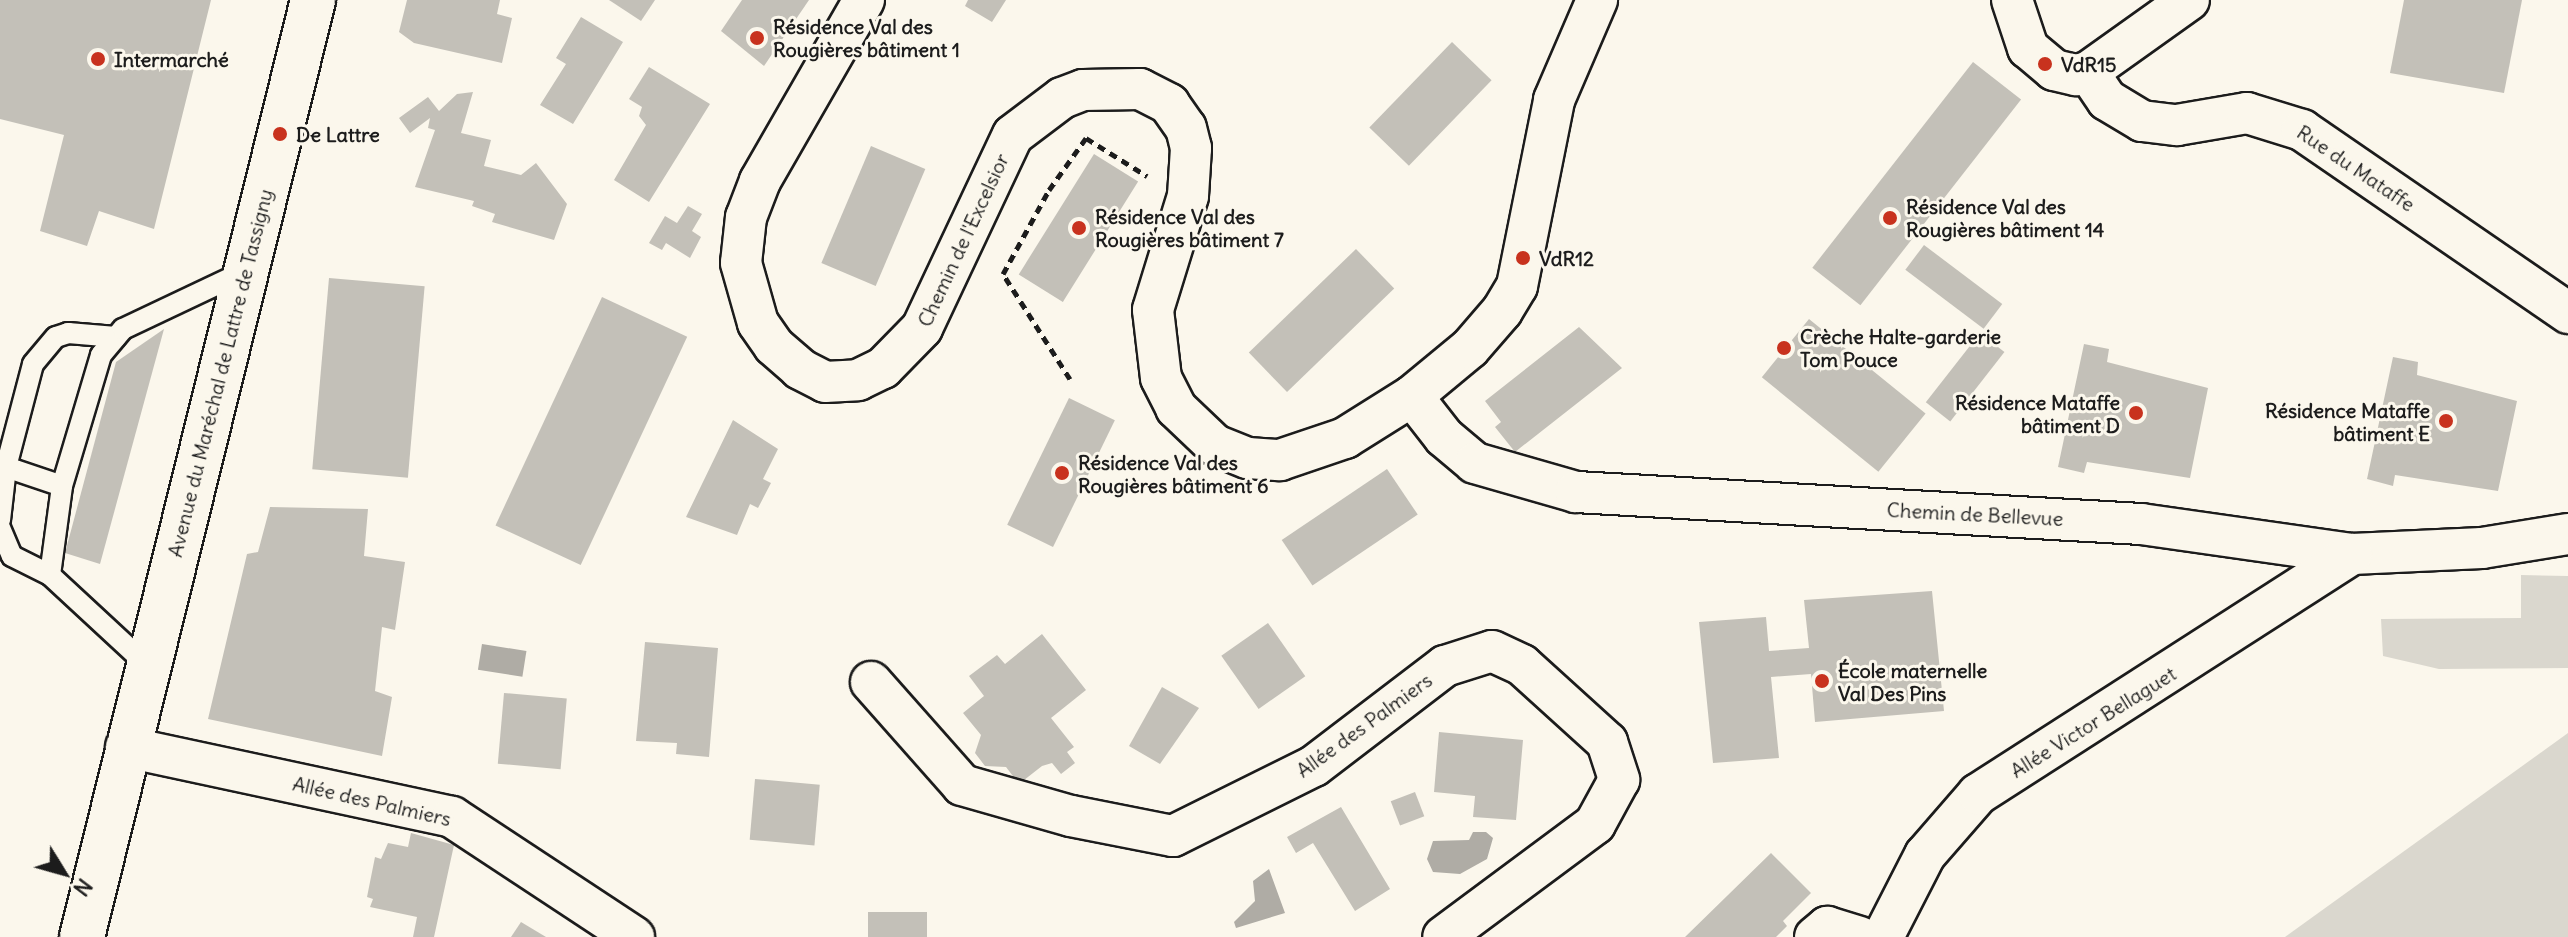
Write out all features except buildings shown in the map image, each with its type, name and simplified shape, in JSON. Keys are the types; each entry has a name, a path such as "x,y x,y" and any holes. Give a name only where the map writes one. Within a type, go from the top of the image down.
{"main road":[{"name":"Avenue du Maréchal de Lattre de Tassigny","path":"126,747 313,0"},
{"path":"54,937 126,747"},
{"path":"82,937 126,747"}],"street":[{"name":"Chemin de l'Excelsior","path":"864,0 760,181 740,240 741,263 758,323 800,369 841,383 866,378 898,357 930,313 1013,135 1062,98 1123,86 1169,104 1186,128 1191,148 1188,196 1157,288 1152,329 1161,378 1187,421 1232,453 1294,459 1345,438 1412,396 1484,334 1517,286 1554,100 1597,0"},
{"path":"2012,0 2017,25 2036,57 2065,74 2088,72 2189,0"},
{"name":"Rue du Mataffe","path":"2088,72 2107,100 2142,121 2177,125 2247,113 2302,130 2568,313"},
{"name":"Chemin de Bellevue","path":"1412,396 1444,437 1475,463 1576,492 2141,524 2352,554 2482,548 2568,534"},
{"name":"Allée Victor Bellaguet","path":"1883,937 1925,855 1978,794 2352,554"},
{"name":"Allée des Palmiers","path":"871,682 962,785 1071,816 1173,836 1314,766 1445,666 1492,651 1522,665 1607,742 1619,780 1595,824 1443,937"},
{"name":"Allée des Palmiers","path":"126,747 452,817 634,937"},
{"path":"1815,937 1827,927 1860,937"}],"lane":[{"path":"50,575 62,486 101,355 123,329 246,270"},
{"path":"0,520 3,466 24,389 44,348 68,333 116,337"},
{"path":"3,466 62,486"},
{"path":"0,528 12,556 50,575 146,664"}],"path":[{"path":"1070,379 1003,274 1049,190 1086,138 1151,179"}],"shaded area":[{"path":"2521,575 2568,576 2568,668 2439,669 2383,656 2381,619 2521,618"},
{"path":"482,644 526,651 522,677 478,670"},
{"path":"2568,733 2568,937 2285,937"},
{"path":"1473,832 1486,832 1493,838 1487,859 1460,874 1433,872 1427,859 1433,841 1469,840"},
{"path":"1269,869 1285,913 1236,928 1234,922 1255,901 1253,881"}],"place":[{"name":"Résidence Val des Rougières bâtiment 1","path":"757,38"},
{"name":"Intermarché","path":"98,59"},
{"name":"VdR15","path":"2045,64"},
{"name":"De Lattre","path":"280,134"},
{"name":"Résidence Val des Rougières bâtiment 14","path":"1890,218"},
{"name":"Résidence Val des Rougières bâtiment 7","path":"1079,228"},
{"name":"VdR12","path":"1523,258"},
{"name":"Crèche Halte-garderie Tom Pouce","path":"1784,348"},
{"name":"Résidence Mataffe bâtiment D","path":"2136,413"},
{"name":"Résidence Mataffe bâtiment E","path":"2446,421"},
{"name":"Résidence Val des Rougières bâtiment 6","path":"1062,473"},
{"name":"École maternelle Val Des Pins","path":"1822,681"}]}
